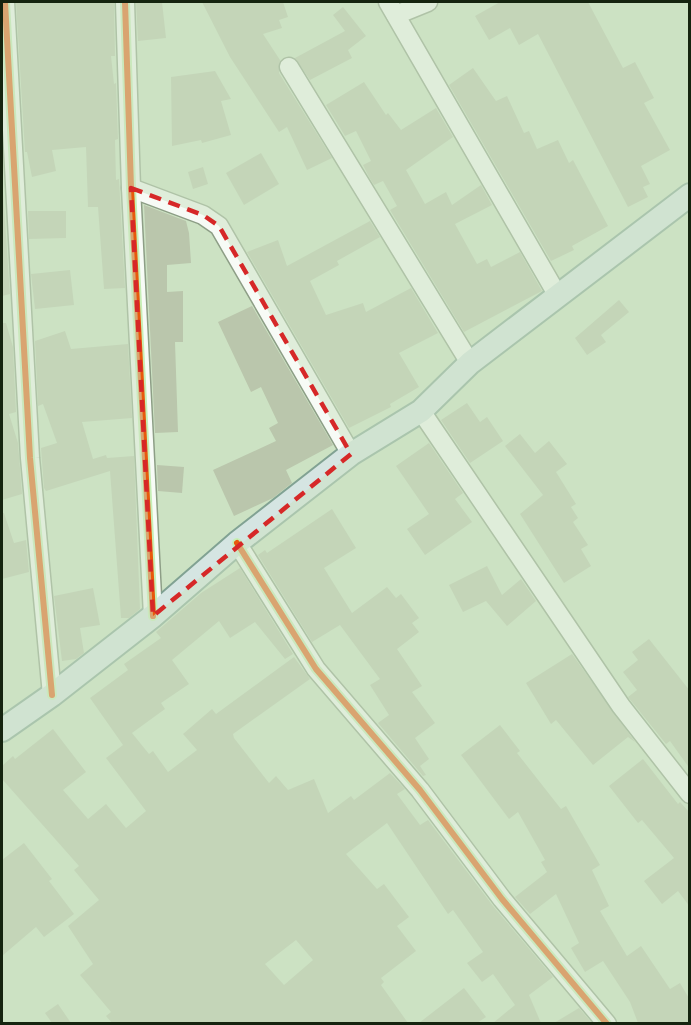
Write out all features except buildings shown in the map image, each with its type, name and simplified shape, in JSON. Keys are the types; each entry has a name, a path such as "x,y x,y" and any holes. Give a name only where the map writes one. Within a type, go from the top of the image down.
{"main road":[{"path":"2,730 52,695 153,616 237,543 351,454 421,411 470,363 690,195"}],"street":[{"path":"4,2 30,458 52,695"},
{"path":"125,2 131,188 153,616"},
{"path":"428,2 392,8 558,296"},
{"path":"289,67 470,363"},
{"path":"131,188 202,215 219,226 351,454"},
{"path":"421,411 621,706 690,794"},
{"path":"237,543 316,669 420,790 502,899 607,1023"}],"highlighted area":[{"path":"131,188 203,215 219,226 351,454 153,616"}],"cycle path":[{"path":"5,2 30,458 52,695"},
{"path":"125,2 131,188 153,616"},
{"path":"237,543 316,669 420,790 502,899 607,1024"}]}
